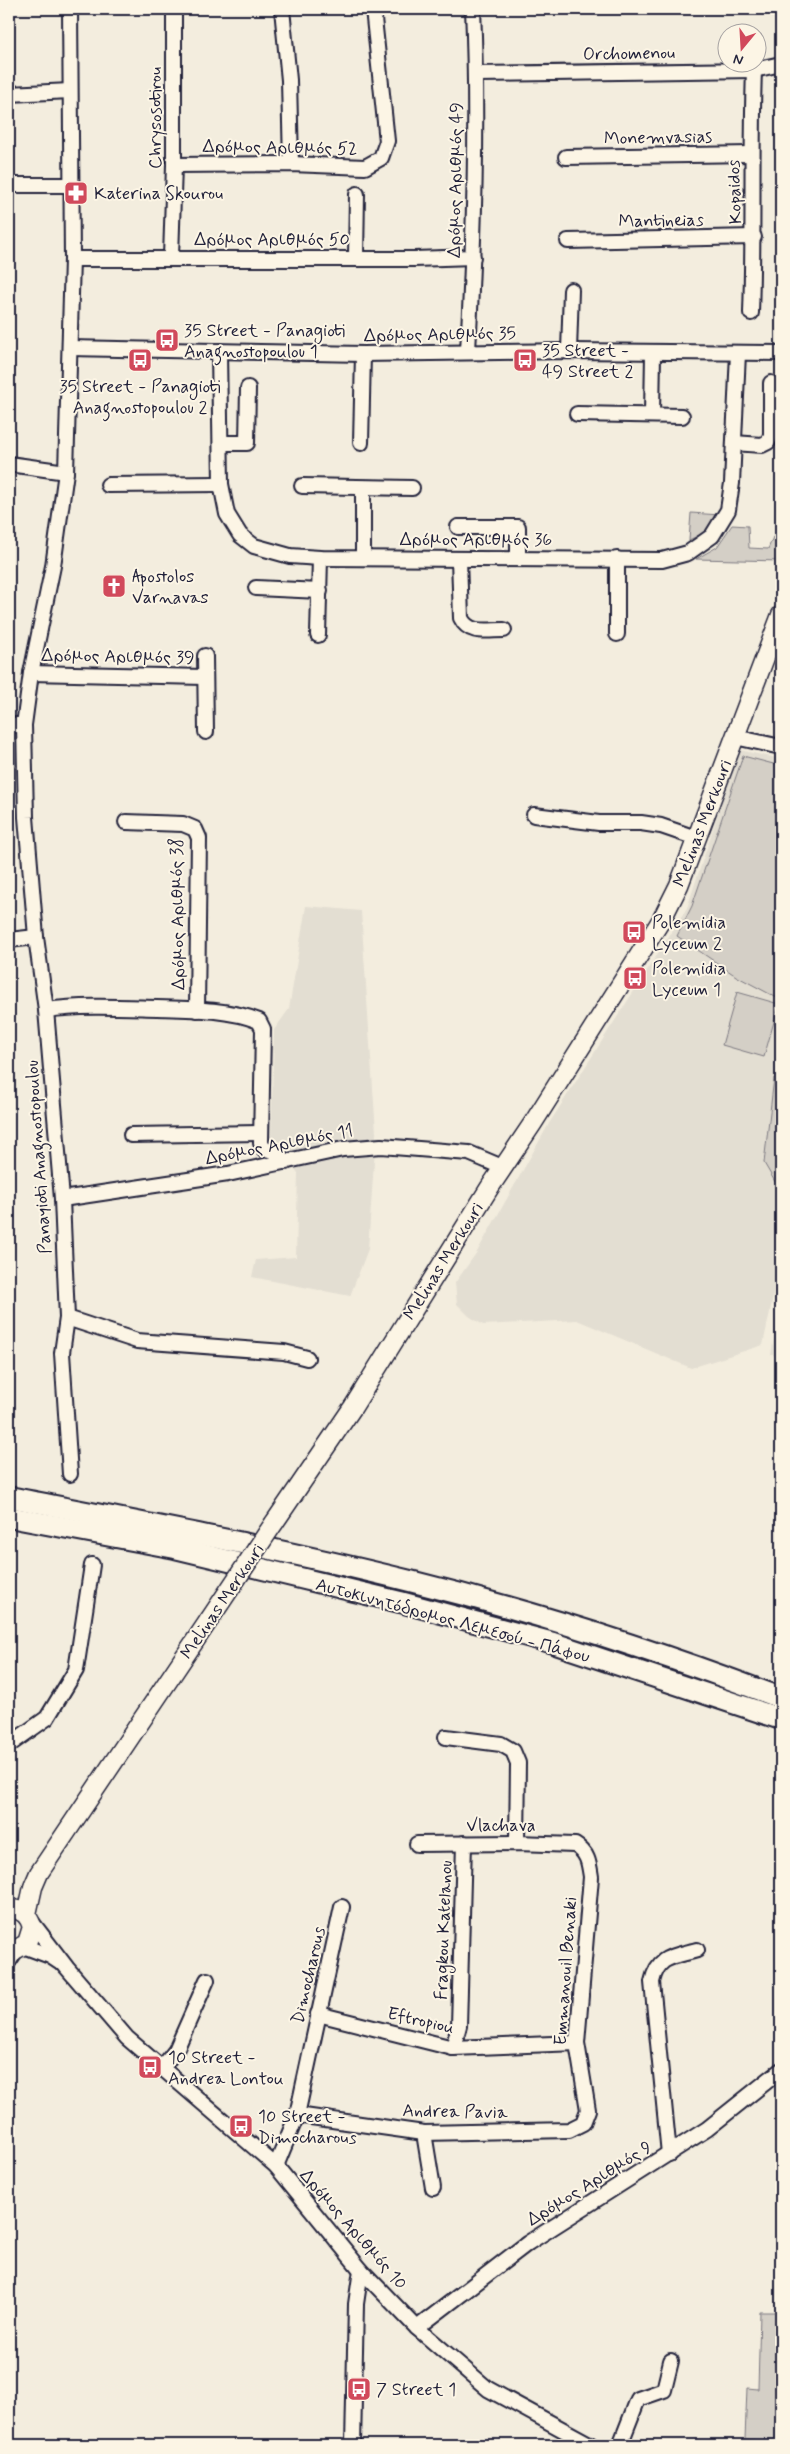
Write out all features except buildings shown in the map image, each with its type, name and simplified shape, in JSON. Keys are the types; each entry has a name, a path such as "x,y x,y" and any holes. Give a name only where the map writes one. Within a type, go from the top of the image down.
{"highway":[{"path":"9,1497 122,1528"},
{"path":"9,1517 122,1528"},
{"name":"Αυτοκινητόδρομος Λεμεσού - Πάφου","path":"122,1528 248,1544 410,1581 560,1622 689,1663 781,1698"},
{"name":"Αυτοκινητόδρομος Λεμεσού - Πάφου","path":"122,1528 175,1548 400,1602 553,1643 781,1719"},
{"path":"689,1663 781,1687"},
{"path":"691,1689 781,1728"}],"main road":[{"name":"Melinas Merkouri","path":"14,1951 32,1932 29,1918 33,1887 40,1873 352,1407 502,1167 533,1123 662,920 679,886 781,615"},
{"name":"Melinas Merkouri","path":"9,1905 40,1873"},
{"path":"9,1909 20,1910 29,1918"}],"street":[{"name":"Panayioti Anagnostopoulou","path":"70,9 72,259 66,472 53,566 31,673 24,724 26,817 36,937 46,1010 62,1199 67,1318 62,1353 70,1474"},
{"name":"Chrysosotirou","path":"171,257 174,165 174,9"},
{"path":"282,9 289,80 291,164"},
{"name":"Δρόμος Αριθμός 52","path":"174,165 291,164 365,167 381,158 387,141 373,9"},
{"name":"Δρόμος Αριθμός 49","path":"468,351 473,257 476,74 473,9"},
{"name":"Orchomenou","path":"768,67 781,64"},
{"name":"Orchomenou","path":"476,74 718,71"},
{"name":"Kopaidos","path":"751,313 754,237 751,154 754,72"},
{"path":"9,94 70,91"},
{"name":"Monemvasias","path":"566,157 751,154"},
{"path":"9,185 72,185"},
{"path":"356,194 356,258"},
{"name":"Mantineias","path":"568,241 754,237"},
{"name":"Δρόμος Αριθμός 50","path":"72,259 171,257 414,259 473,257"},
{"path":"569,351 570,290"},
{"name":"Δρόμος Αριθμός 35","path":"70,348 363,354 468,351 781,353"},
{"name":"Δρόμος Αριθμός 36","path":"219,351 221,484 228,514 240,536 254,546 274,553 320,558 662,560 688,553 712,536 728,510 732,483 738,353"},
{"path":"652,415 653,353"},
{"path":"361,443 363,354"},
{"path":"734,443 762,445 768,442 770,435 771,382"},
{"path":"220,443 247,443 248,388"},
{"path":"577,414 682,416"},
{"path":"9,464 66,472"},
{"path":"108,485 221,484"},
{"path":"302,486 412,488"},
{"path":"363,488 363,557"},
{"path":"458,527 518,527 518,558"},
{"path":"318,635 320,558"},
{"path":"459,559 461,618 465,627 472,630 504,630"},
{"path":"617,559 617,634"},
{"path":"256,588 320,591"},
{"name":"Δρόμος Αριθμός 39","path":"205,656 206,732"},
{"name":"Δρόμος Αριθμός 39","path":"31,673 204,677"},
{"path":"9,724 24,724"},
{"path":"735,737 781,747"},
{"path":"534,815 599,823 641,823 661,826 696,838"},
{"name":"Δρόμος Αριθμός 38","path":"126,822 183,824 195,829 199,838 197,1010"},
{"path":"9,940 36,937"},
{"path":"46,1010 80,1006 197,1010 249,1017 259,1021 263,1029 261,1144 264,1149 274,1151 286,1162"},
{"path":"131,1135 260,1133"},
{"name":"Δρόμος Αριθμός 11","path":"62,1199 228,1174 343,1149 381,1146 469,1153 502,1167"},
{"path":"67,1318 137,1341 284,1352 307,1358"},
{"path":"9,1745 47,1718 76,1670 92,1565"},
{"path":"446,1737 501,1744 512,1751 518,1763 517,1843"},
{"name":"Fragkou Katelanou","path":"453,2048 459,2026 464,1843"},
{"name":"Vlachava","path":"417,1844 517,1843 575,1845 583,1850"},
{"name":"Emmanouil Benaki","path":"583,1850 588,1859 591,1877 577,2043 588,2110 583,2123"},
{"name":"Dimocharous","path":"276,2166 297,2115 342,1907"},
{"name":"Δρόμος Αριθμός 10","path":"29,1918 67,1968 127,2038 276,2166 361,2270 417,2328 488,2389 591,2445"},
{"path":"669,2154 652,1982 655,1969 662,1960 697,1950"},
{"name":"Δρόμος Αριθμός 10","path":"14,1951 50,1956 67,1968"},
{"path":"161,2069 176,2050 207,1980"},
{"name":"Eftropiou","path":"318,2014 453,2048 577,2043"},
{"name":"Δρόμος Αριθμός 9","path":"417,2328 528,2243 707,2129 781,2070"},
{"name":"Andrea Pavia","path":"297,2115 424,2133 569,2130 583,2123"},
{"path":"424,2133 433,2188"},
{"path":"353,2445 356,2304 361,2270"},
{"path":"620,2445 638,2399 664,2390 671,2361"}],"shaded area":[{"path":"691,513 720,515 706,532 689,540"},
{"path":"732,525 748,526 749,548 768,549 773,537 781,530 781,561 696,559 717,547"},
{"path":"739,750 781,759 781,1259 763,1345 691,1368 577,1320 483,1325 469,1316 457,1304 455,1283 477,1252 550,1122 687,908"},
{"path":"743,756 781,766 781,1000 736,976 677,936 692,906"},
{"path":"306,906 361,911 376,1133 368,1249 350,1296 252,1277 256,1260 296,1257 298,1173 271,1136 274,1030 289,1009"},
{"path":"737,992 779,1004 764,1057 722,1045"},
{"path":"774,1078 781,1079 781,1192 764,1163"},
{"path":"781,1295 781,1356 771,1355"},
{"path":"760,2312 781,2312 781,2445 755,2445 755,2440 745,2439 747,2388 758,2389"}],"place":[{"name":"Katerina Skourou","path":"76,193"},
{"name":"35 Street - Panagioti Anagnostopoulou 1","path":"167,340"},
{"name":"35 Street - Panagioti Anagnostopoulou 2","path":"140,360"},
{"name":"35 Street - 49 Street 2","path":"525,360"},
{"name":"Apostolos Varnavas","path":"114,586"},
{"name":"Polemidia Lyceum 2","path":"634,932"},
{"name":"Polemidia Lyceum 1","path":"635,978"},
{"name":"10 Street - Andrea Lontou","path":"150,2067"},
{"name":"10 Street - Dimocharous","path":"241,2126"},
{"name":"7 Street 1","path":"359,2389"}]}
